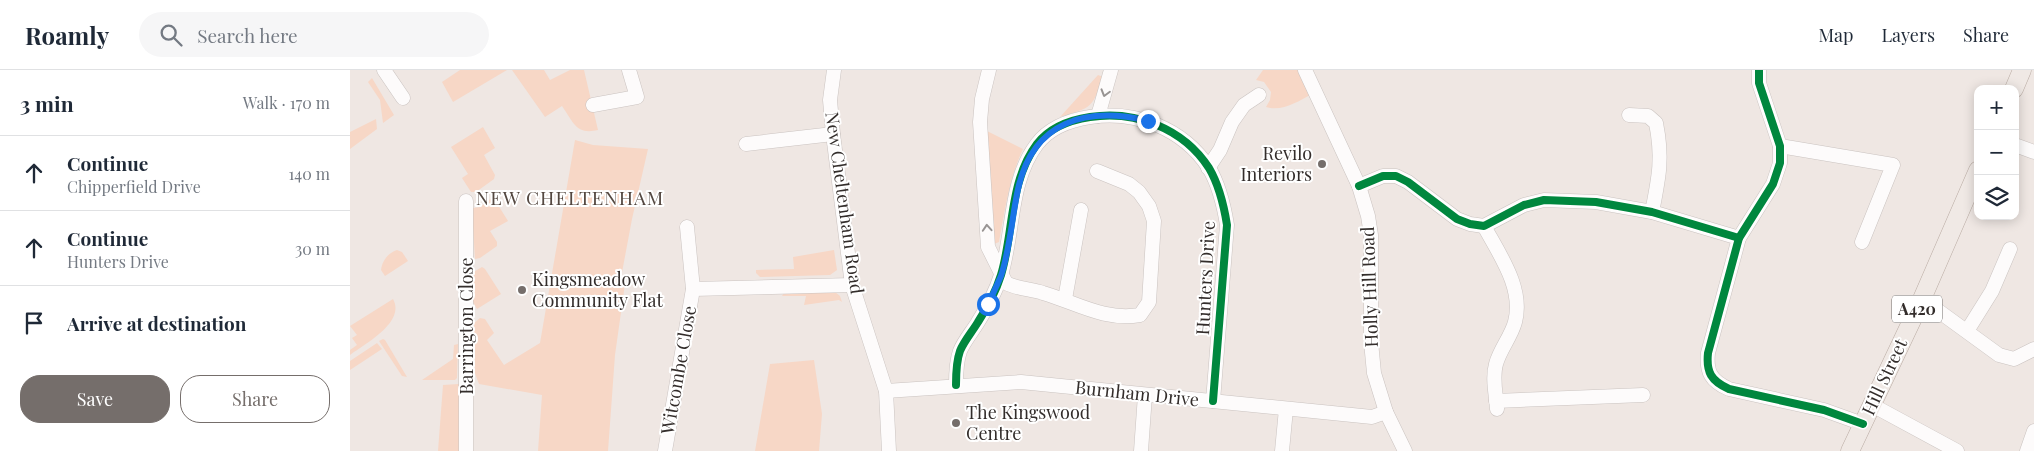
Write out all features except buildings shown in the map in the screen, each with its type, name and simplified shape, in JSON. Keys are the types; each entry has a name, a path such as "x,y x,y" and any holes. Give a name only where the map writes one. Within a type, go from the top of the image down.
{"main road":[{"path":"2016,85 2022,70"},
{"name":"Hill Street","path":"1851,449 1922,299 1976,175"}],"street":[{"path":"384,70 403,98"},
{"path":"593,105 637,97 629,70"},
{"name":"New Cheltenham Road","path":"834,70 830,100 852,285 886,391 889,451"},
{"path":"989,70 982,99 980,122 988,247 1006,283 1011,286 1065,299 1099,314 1125,318 1140,315 1149,302 1154,221 1149,206 1139,192 1129,184 1097,171"},
{"path":"1098,116 1111,70"},
{"name":"Holly Hill Road","path":"1305,70 1359,186 1368,216 1371,235 1371,342 1374,373 1386,412 1405,451"},
{"path":"1759,70 1759,84 1780,146 1780,163 1773,184 1739,238 1708,353 1707,366 1712,377 1719,385 1729,389 1824,410 1863,424"},
{"path":"1208,168 1220,150 1232,122 1244,105 1259,95"},
{"name":"Hunters Drive","path":"956,385 960,351 988,304 1001,274 1018,187 1026,160 1038,142 1052,130 1074,119 1125,115 1148,121 1170,131 1192,149 1208,168 1224,204 1227,225 1214,401"},
{"path":"1629,115 1648,116 1656,123 1660,169 1652,212"},
{"path":"746,144 833,134"},
{"path":"1780,146 1894,165 1862,242"},
{"path":"2019,146 2034,152"},
{"path":"1359,186 1383,176 1396,176 1408,182 1457,218 1470,224 1484,226 1524,204 1544,200 1596,202 1652,212 1739,238"},
{"name":"Barrington Close","path":"466,201 466,451"},
{"path":"1065,299 1081,210"},
{"path":"1484,226 1507,268 1516,295 1515,320 1497,362 1494,375 1497,405 1643,394"},
{"name":"Witcombe Close","path":"665,451 693,289 688,228"},
{"path":"1968,331 1992,292 2010,249"},
{"name":"Witcombe Close","path":"693,289 852,285"},
{"path":"1922,299 1999,355 2014,359 2032,354"},
{"name":"Burnham Drive","path":"886,391 1021,382 1372,418 1386,412"},
{"path":"1141,451 1145,395"},
{"path":"1872,404 1957,451"},
{"path":"1282,451 1286,409"},
{"path":"2027,451 2034,431"}],"shaded area":[{"path":"460,70 507,70 453,102 442,82"},
{"path":"512,70 544,70 550,80 570,70 584,70 598,130 585,131 580,129 562,106 545,117"},
{"path":"1263,70 1299,70 1312,94 1284,107 1266,107 1270,100 1271,92 1264,82 1256,80"},
{"path":"1098,75 1103,77 1093,101 1079,111 1060,117"},
{"path":"372,78 394,115 383,123 380,100 368,82"},
{"path":"376,119 377,129 350,149 350,132"},
{"path":"483,127 495,148 484,155 495,175 494,179 476,192 471,192 462,178 468,174 451,147"},
{"path":"985,130 1023,149 1011,183 999,242 994,244"},
{"path":"575,140 593,145 648,149 620,283 625,284 615,355 608,451 538,451 542,395 479,384 473,368 473,324 480,318 485,319 494,333 487,340 504,365 540,343"},
{"path":"493,197 508,221 490,231 497,242 497,246 480,258 475,259 472,211 473,208 480,207"},
{"path":"397,250 402,252 408,261 385,276 381,270 383,264 388,255"},
{"path":"834,250 837,270 830,275 760,277 756,273 756,270 794,269 793,257"},
{"path":"482,267 501,294 477,309 472,300 472,273"},
{"path":"835,292 840,296 842,302 839,300 804,305 806,296 782,296 784,293"},
{"path":"393,299 396,308 389,324 374,339 350,355 350,350 357,345 352,338 357,335 350,326"},
{"path":"383,339 407,377 402,376 379,341"},
{"path":"377,343 382,349 350,370 350,361"},
{"path":"458,344 457,378 455,380 422,380 453,359 454,345"},
{"path":"814,360 822,414 819,451 755,451 770,364"},
{"path":"443,385 460,385 459,451 438,451"}],"cycle path":[{"path":"1759,70 1759,83 1780,146 1780,163 1773,184 1739,238 1708,353 1709,371 1718,383 1729,389 1824,410 1863,424"},
{"path":"956,385 960,351 988,305 1001,275 1013,207 1021,174 1028,158 1042,138 1068,122 1090,117 1124,116 1157,125 1172,132 1186,142 1209,168 1221,196 1227,225 1213,401"},
{"path":"1359,186 1383,176 1396,176 1408,182 1457,219 1470,224 1484,226 1524,205 1544,200 1596,202 1652,212 1739,238"}],"place":[{"name":"Revilo Interiors","path":"1322,164"},
{"name":"Kingsmeadow Community Flat","path":"522,290"},
{"name":"The Kingswood Centre","path":"956,423"}],"district":[{"name":"NEW CHELTENHAM","path":"570,198"}],"route":[{"path":"988,304 1001,274 1018,187 1026,160 1038,142 1052,130 1074,119 1125,115 1148,121"}]}
